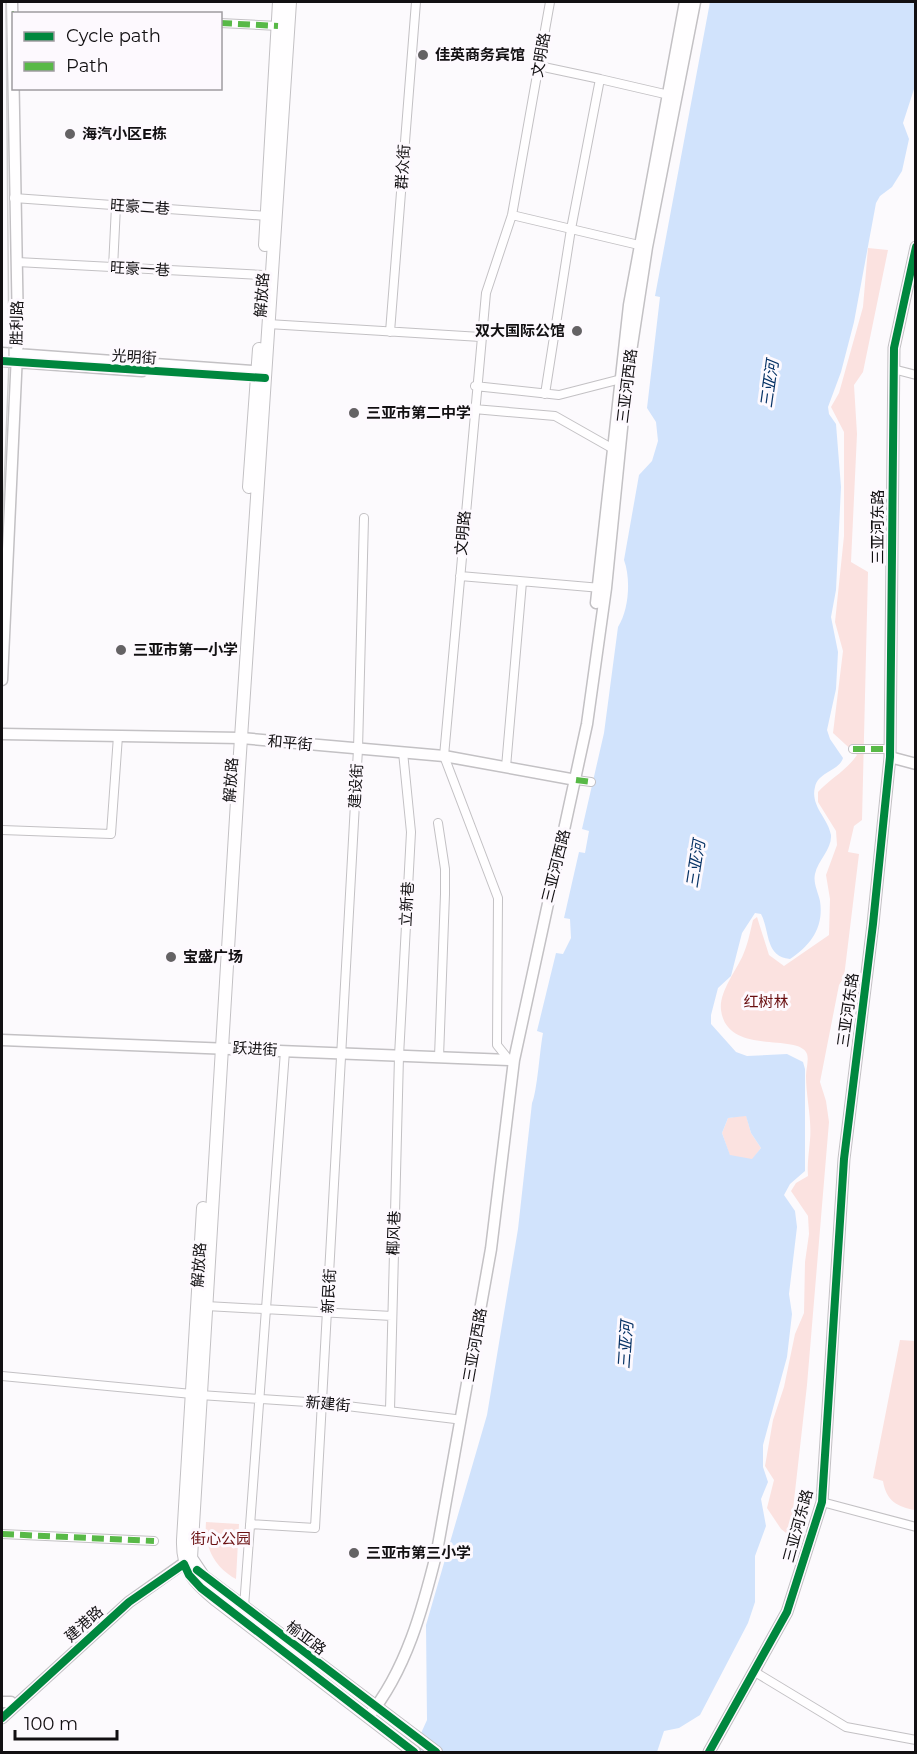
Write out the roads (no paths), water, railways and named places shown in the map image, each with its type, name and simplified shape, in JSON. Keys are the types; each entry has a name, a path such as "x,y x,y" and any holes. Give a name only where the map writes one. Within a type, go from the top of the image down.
{"main road":[{"name":"解放路","path":"186,1560 261,375 263,275 279,2"},
{"name":"解放路","path":"261,375 268,324 290,2"},
{"name":"三亚河西路","path":"369,1710 390,1670 426,1578 485,1249 508,1060 522,988 587,724 623,379 685,2"},
{"name":"三亚河西路","path":"644,246 694,2"},
{"name":"胜利路","path":"2,680 17,358 13,90"},
{"name":"三亚河东路","path":"709,1752 787,1612 822,1502 844,1159 873,924 890,753 894,348 913,271 915,247"},
{"name":"光明街","path":"2,353 17,358 261,375"},
{"name":"光明街","path":"2,361 17,358"},
{"name":"和平街","path":"2,734 238,738 444,756 573,779"},
{"path":"890,753 915,764"},
{"name":"三亚河西路","path":"369,1710 397,1671 415,1626 437,1551 491,1249 513,1060 573,779"},
{"name":"跃进街","path":"2,1040 508,1060"},
{"name":"解放路","path":"196,1394 206,1306 218,1047"},
{"name":"榆亚路","path":"186,1560 189,1575 201,1588 369,1710"},
{"name":"榆亚路","path":"186,1560 406,1739"},
{"name":"建港路","path":"2,1711 6,1702 138,1588 163,1569 186,1560"},
{"name":"建港路","path":"2,1718 129,1602 186,1560"},
{"path":"406,1739 414,1752"},
{"path":"406,1739 436,1752"}],"street":[{"name":"群众街","path":"390,332 416,2"},
{"name":"文明路","path":"508,1060 497,1045 498,898 444,756 486,293 512,215 550,2"},
{"path":"222,23 278,26"},
{"path":"539,66 669,95"},
{"path":"546,394 571,229 600,79"},
{"name":"旺豪二巷","path":"14,198 267,216"},
{"path":"113,268 116,206"},
{"path":"512,215 644,246"},
{"name":"旺豪一巷","path":"17,262 263,275"},
{"path":"268,324 481,337"},
{"path":"893,369 915,375"},
{"path":"476,386 559,395 623,379"},
{"path":"474,409 555,416 616,450"},
{"name":"建设街","path":"342,1053 358,749 364,518"},
{"path":"460,576 602,588"},
{"path":"506,767 522,582"},
{"path":"2,830 111,834 118,736"},
{"path":"853,749 890,753"},
{"name":"立新巷","path":"399,1056 411,832 403,752"},
{"path":"573,779 591,782"},
{"path":"438,823 445,869 439,1057"},
{"path":"244,1607 268,1310 285,1051"},
{"name":"新民街","path":"250,1524 315,1528 342,1053"},
{"name":"椰风巷","path":"390,1410 399,1056"},
{"path":"206,1306 392,1316"},
{"name":"新建街","path":"2,1376 259,1400 322,1403 455,1419"},
{"path":"822,1502 915,1527"},
{"path":"2,1534 154,1541"},
{"path":"755,1672 846,1727 915,1740"}],"water":[{"name":"三亚河","path":"710,2 915,2 915,86 903,123 909,139 902,171 892,187 880,196 876,203 854,322 841,372 828,407 829,414 836,424 841,487 836,590 831,617 838,652 836,689 827,730 830,739 843,758 837,766 820,778 814,794 817,806 831,835 829,845 815,874 821,910 820,919 810,941 790,959 776,954 761,914 755,913 742,933 731,976 718,988 711,1015 711,1024 736,1052 747,1056 787,1054 803,1062 805,1069 805,1171 790,1184 784,1195 795,1211 797,1227 789,1294 792,1314 787,1357 763,1445 763,1467 768,1482 761,1499 766,1526 755,1556 755,1602 748,1623 700,1715 679,1728 664,1731 657,1752 401,1752 417,1742 427,1720 426,1625 487,1415 518,1229 532,1103 543,1033 537,1031 556,953 563,954 571,938 570,919 564,918 579,852 585,853 589,831 582,829 604,733 618,627 627,603 628,576 624,560 639,475 652,461 658,441 656,422 647,408 660,297 655,296","holes":["746,1116 751,1133 761,1148 752,1159 730,1155 722,1133 728,1118"]}],"tram line":[{"path":"2,539 9,362 6,2"}],"place":[{"name":"佳英商务宾馆","path":"423,55"},
{"name":"海汽小区E栋","path":"70,134"},
{"name":"双大国际公馆","path":"577,331"},
{"name":"三亚市第二中学","path":"354,413"},
{"name":"三亚市第一小学","path":"121,650"},
{"name":"宝盛广场","path":"171,957"},
{"name":"三亚市第三小学","path":"354,1553"}],"park label":[{"name":"红树林","path":"766,1002"},
{"name":"街心公园","path":"221,1539"}]}
